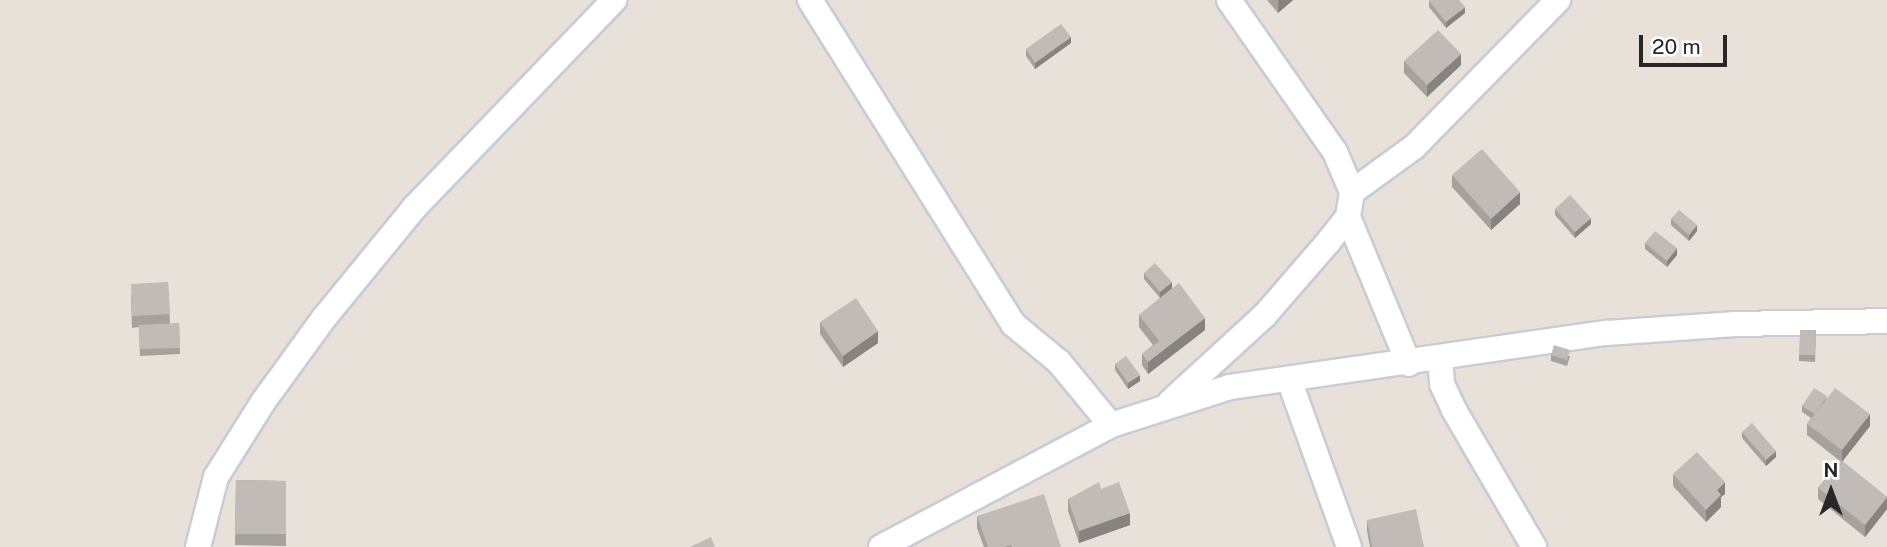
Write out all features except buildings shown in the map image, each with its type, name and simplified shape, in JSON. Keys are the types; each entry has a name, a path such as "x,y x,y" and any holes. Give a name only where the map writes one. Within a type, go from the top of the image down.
{"street":[{"path":"198,547 203,515 230,451 324,318 414,208 614,0"},
{"path":"810,0 1013,324 1059,362 1111,425"},
{"path":"1167,404 1265,315 1348,217 1352,192 1335,152 1229,0"},
{"path":"1352,192 1414,147 1558,0"},
{"path":"1348,217 1409,364"},
{"path":"892,544 1111,425 1167,404 1230,387 1290,382 1607,333 1736,324 1887,321"},
{"path":"1440,359 1442,384 1454,410 1534,547"},
{"path":"1290,382 1323,463 1349,547"}]}
